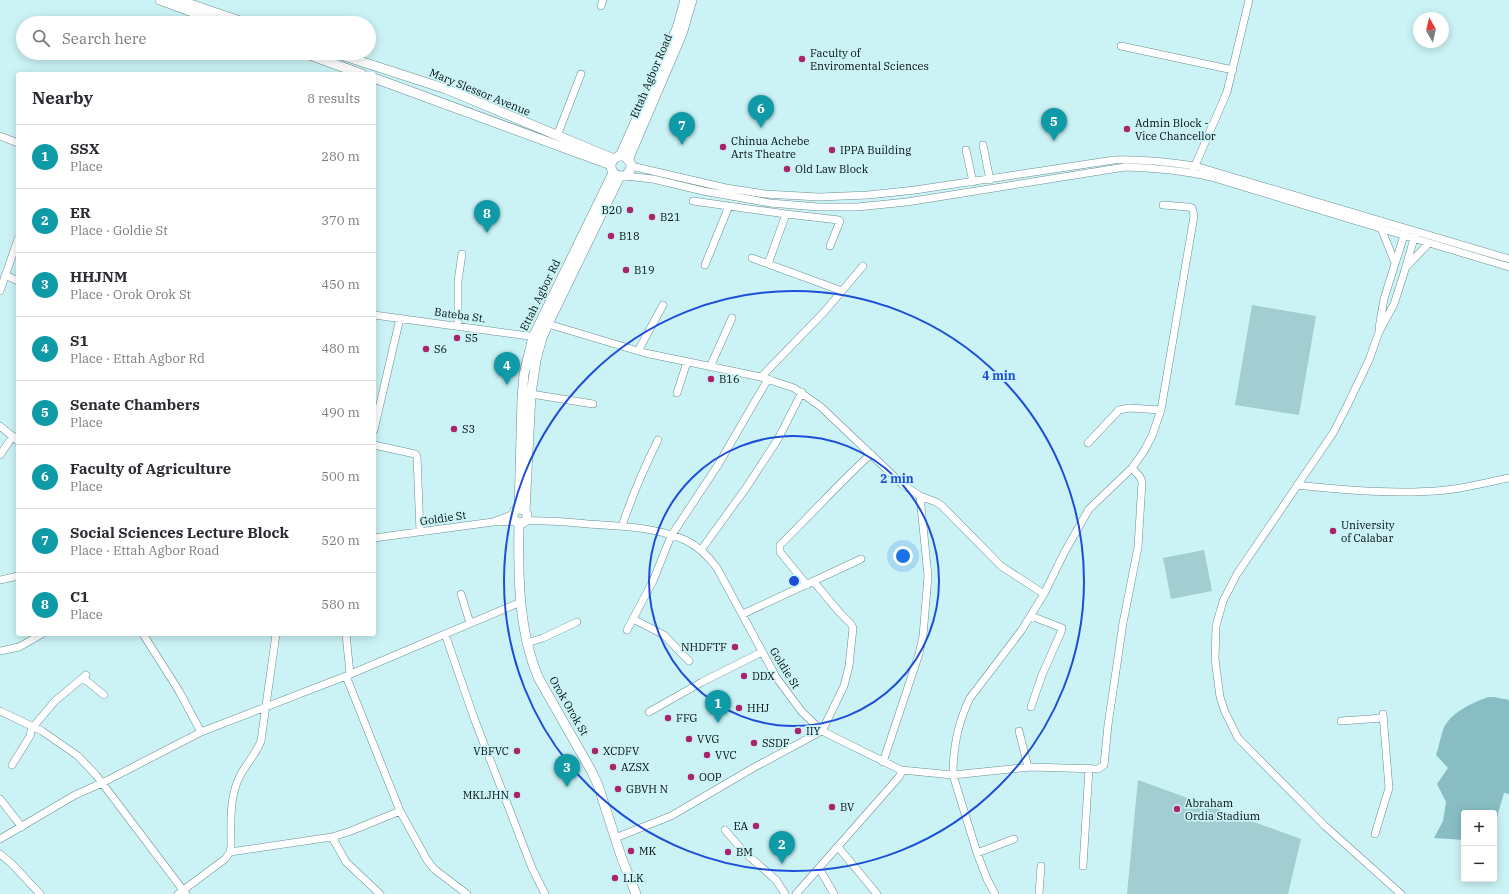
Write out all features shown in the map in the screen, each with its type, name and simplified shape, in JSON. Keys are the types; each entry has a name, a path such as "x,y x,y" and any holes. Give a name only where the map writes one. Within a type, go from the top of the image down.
{"main road":[{"path":"160,0 203,16"},
{"path":"178,0 225,16"},
{"name":"Ettah Agbor Road","path":"620,166 674,35 685,0"},
{"name":"Ettah Agbor Road","path":"620,166 682,34 692,0"},
{"path":"323,60 356,72"},
{"name":"Mary Slessor Avenue","path":"357,60 446,89 557,136 620,166"},
{"name":"Mary Slessor Avenue","path":"376,79 620,166"},
{"name":"Ettah Agbor Rd","path":"520,516 537,338 548,324 620,166"},
{"name":"Ettah Agbor Rd","path":"520,516 522,398 524,374 537,338 620,166"},
{"name":"Orok Orok St","path":"520,516 521,602 527,642 533,664 539,679 598,785 615,838 636,894"}],"street":[{"path":"1194,169 1227,92 1249,0"},
{"path":"1121,46 1233,70"},
{"path":"557,136 581,74"},
{"path":"0,136 16,142"},
{"path":"983,145 990,180"},
{"path":"966,150 973,182"},
{"path":"620,166 726,188 765,194 805,197 841,197 879,194 990,180 1121,160 1156,160 1194,169 1415,235 1509,259"},
{"path":"620,166 653,179 703,191 770,203 818,207 857,207 906,202 1125,167 1194,169 1380,228 1405,232"},
{"path":"693,201 840,220 830,246"},
{"path":"995,894 987,879 977,852 953,775 955,744 964,710 970,698 1022,631 1044,594 1064,553 1089,508 1132,468 1152,436 1161,410 1194,216 1192,208 1163,205"},
{"path":"705,265 729,206"},
{"path":"768,264 786,214"},
{"path":"1380,228 1395,264"},
{"path":"1379,332 1383,305 1405,232"},
{"path":"1415,235 1429,243 1509,267"},
{"path":"1401,894 1326,826 1238,738 1225,712 1220,697 1215,659 1216,626 1223,601 1237,574 1336,426 1369,360 1379,332 1394,304 1415,235"},
{"path":"1406,267 1429,243"},
{"path":"0,291 16,246"},
{"path":"458,326 458,281 462,254"},
{"path":"752,258 842,291"},
{"path":"628,630 653,581 670,536 718,465 765,378 863,266"},
{"path":"5,275 16,280"},
{"path":"638,351 663,305"},
{"name":"Bateba St.","path":"376,315 537,338"},
{"path":"376,421 400,318"},
{"path":"710,367 732,318"},
{"path":"548,324 638,351 765,378 790,386 802,392 821,407 902,484 920,496 942,506 1001,566 1044,594"},
{"path":"677,393 687,362"},
{"path":"701,550 746,488 778,439 802,392"},
{"path":"531,394 592,404"},
{"path":"1088,444 1119,410 1129,408 1161,410"},
{"path":"0,426 16,438"},
{"path":"0,454 16,440"},
{"path":"622,526 641,473 658,440"},
{"path":"376,444 415,454 417,456 420,532"},
{"path":"807,585 780,552 780,545 810,516 846,477 871,454"},
{"path":"1083,866 1089,768 1098,769 1104,765 1108,725 1123,623 1138,547 1142,482 1140,477 1132,468"},
{"path":"1297,485 1366,492 1409,493 1448,490 1509,478"},
{"path":"883,762 919,654 923,636 928,576 920,496"},
{"name":"Goldie St","path":"376,538 493,522 520,516 542,521 622,526 645,529 686,540 701,550 717,568 762,652 787,694 802,712 822,731 901,770 953,775 1046,766 1089,768"},
{"path":"743,614 861,559"},
{"path":"0,580 16,576"},
{"path":"615,838 671,816 753,768 822,731 844,686 849,666 853,628 814,582"},
{"path":"461,594 470,623"},
{"path":"0,839 75,795 102,783 201,732 264,706 348,675 521,602"},
{"path":"1031,616 1062,628 1042,675 1031,707"},
{"path":"633,619 655,629 664,635 689,661"},
{"path":"527,642 543,638 577,622"},
{"path":"445,634 474,718 532,868 545,894"},
{"path":"0,652 19,647 38,636"},
{"path":"144,636 179,691 201,732"},
{"path":"0,711 56,739 78,756 102,783 182,893 225,858 230,852 234,792 245,766 258,749 261,741 264,706 276,636"},
{"path":"346,636 348,675 400,811 430,865 467,894"},
{"path":"649,712 702,682 762,652"},
{"path":"12,765 30,736 32,726 55,701 85,676 104,694"},
{"path":"1341,721 1383,716 1389,788 1375,834"},
{"path":"1019,731 1028,767"},
{"path":"796,894 899,777 901,770"},
{"path":"0,799 22,826"},
{"path":"230,852 332,837 400,811"},
{"path":"725,830 743,851 776,880 785,894"},
{"path":"332,837 346,862 380,894"},
{"path":"977,852 1014,839"},
{"path":"838,847 877,894"},
{"path":"0,854 40,894"},
{"path":"1039,894 1041,866"},
{"path":"819,868 834,894"}],"shaded area":[{"path":"1252,305 1316,316 1299,415 1235,405"},
{"path":"1204,550 1212,591 1171,599 1163,558"},
{"path":"1488,697 1509,700 1509,794 1504,793 1497,817 1497,810 1461,810 1461,840 1434,838 1443,821 1446,802 1437,784 1448,768 1436,755 1443,730 1450,719 1462,709"},
{"name":"Abraham Ordia Stadium","path":"1138,780 1301,839 1288,894 1127,894"}],"place":[{"name":"Faculty of Enviromental Sciences","path":"802,59"},
{"name":"Faculty of Agriculture","path":"761,128"},
{"name":"Admin Block - Vice Chancellor","path":"1127,129"},
{"name":"Senate Chambers","path":"1054,141"},
{"name":"Social Sciences Lecture Block","path":"682,145"},
{"name":"Chinua Achebe Arts Theatre","path":"723,147"},
{"name":"IPPA Building","path":"832,150"},
{"name":"Old Law Block","path":"787,169"},
{"name":"B20","path":"630,210"},
{"name":"B21","path":"652,217"},
{"name":"C1","path":"487,233"},
{"name":"B18","path":"611,236"},
{"name":"B19","path":"626,270"},
{"name":"S5","path":"457,338"},
{"name":"S6","path":"426,349"},
{"name":"B16","path":"711,379"},
{"name":"S1","path":"507,385"},
{"name":"S3","path":"454,429"},
{"name":"University of Calabar","path":"1333,531"},
{"name":"NHDFTF","path":"735,647"},
{"name":"DDX","path":"744,676"},
{"name":"HHJ","path":"739,708"},
{"name":"FFG","path":"668,718"},
{"name":"SSX","path":"718,723"},
{"name":"IIY","path":"798,731"},
{"name":"VVG","path":"689,739"},
{"name":"SSDF","path":"754,743"},
{"name":"VBFVC","path":"517,751"},
{"name":"XCDFV","path":"595,751"},
{"name":"VVC","path":"707,755"},
{"name":"AZSX","path":"613,767"},
{"name":"OOP","path":"691,777"},
{"name":"HHJNM","path":"567,787"},
{"name":"GBVH N","path":"618,789"},
{"name":"MKLJHN","path":"517,795"},
{"name":"BV","path":"832,807"},
{"name":"Abraham Ordia Stadium","path":"1177,809"},
{"name":"EA","path":"756,826"},
{"name":"MK","path":"631,851"},
{"name":"BM","path":"728,852"},
{"name":"ER","path":"782,864"},
{"name":"LLK","path":"615,878"}]}
